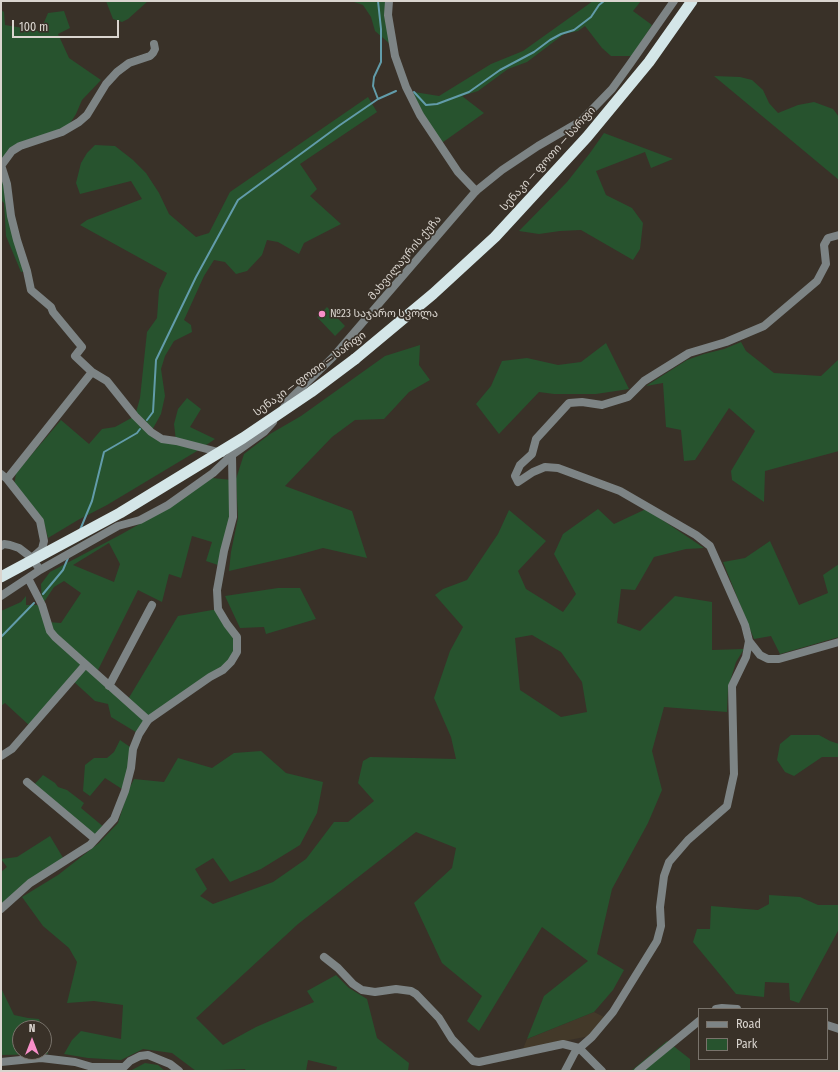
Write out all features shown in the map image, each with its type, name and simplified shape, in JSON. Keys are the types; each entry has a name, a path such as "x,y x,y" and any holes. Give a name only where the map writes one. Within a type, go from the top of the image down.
{"highway":[{"name":"სენაკი — ფოთი — სარფი","path":"1,577 120,513 230,446 311,392 355,359 433,294 495,237 592,131 649,62 692,1"}],"street":[{"path":"389,1 388,16 395,56 406,87 420,115 458,172 476,191"},
{"name":"მახვილაურის ქუჩა","path":"1,596 40,570 118,526 140,520 168,505 213,473 232,456 264,432 278,417 288,401 334,357 346,340 376,309 476,191 502,170 538,146 581,121 612,88 674,1"},
{"path":"1,909 30,883 90,845 114,819 126,791 132,768 133,749 139,734 148,720 210,677 223,670 232,662 237,652 237,637 218,609 217,590 224,550 233,517 232,456 176,441 162,439 151,432 135,416 107,382 92,372 75,356 82,347 53,312 51,307 31,290 11,216 7,184 1,165 12,151 20,146 62,132 79,122 86,115 106,84 117,72 129,64 150,56 155,49 154,44"},
{"path":"839,234 828,238 824,245 826,264 817,281 764,326 726,342 689,353 644,381 628,397 602,405 582,402 569,403 536,439 532,454 520,465 515,476 518,482 533,472 545,467 558,468 620,491 696,535 710,546 745,625 750,641 760,655 768,659 779,660 839,642"},
{"path":"32,558 42,549 44,541 40,521 4,477 92,372"},
{"path":"1,546 4,544 19,548 32,558 40,570"},
{"path":"28,578 42,605 50,631 55,637 148,720"},
{"path":"109,686 152,605"},
{"path":"565,1071 575,1052 592,1037 613,1012 658,941 661,926 660,907 664,876 669,862 688,840 727,806 734,774 732,686 746,657 750,641"},
{"path":"1,756 12,749 85,665"},
{"path":"27,782 95,839"},
{"path":"324,957 338,968 353,984 362,990 375,992 396,989 411,991 416,994 439,1018 452,1038 473,1061 479,1062 563,1044 579,1048 602,1071"},
{"path":"638,1071 698,1022"},
{"path":"828,1025 839,1030"},
{"path":"1,1062 46,1058 75,1062 92,1067 124,1067 130,1061 140,1056 148,1055 170,1064 179,1071"}],"shaded area":[{"path":"594,1012 604,1017 590,1036 523,1049 527,1039"}],"green space":[{"path":"106,1 148,1 128,19 122,22 113,19"},
{"path":"351,1 388,1 390,44 375,31 371,17 363,5"},
{"path":"593,1 641,1 633,11 652,25 632,56 611,56 602,48 585,26 578,31 564,34 527,62 508,69 478,91 462,96 484,113 439,145 412,100 414,92 439,96 491,64 523,51"},
{"path":"1,10 4,12 5,25 40,32 48,13 64,11 70,28 58,34 69,58 101,80 82,100 76,114 67,128 24,142 1,166"},
{"path":"714,76 740,77 752,80 763,90 769,103 778,113 798,105 814,102 833,109 839,117 839,180"},
{"path":"368,97 377,112 300,164 317,189 310,196 341,224 304,243 299,254 278,242 267,240 262,255 247,271 236,274 225,262 214,260 204,276 184,320 191,325 192,332 174,341 165,356 161,369 165,396 161,414 151,432 176,441 174,424 178,409 187,398 201,409 190,427 215,439 107,505 48,538 43,519 14,486 16,473 61,420 89,444 102,429 115,427 135,416 140,398 147,332 157,318 159,290 167,273 80,225 87,220 142,199 131,181 80,194 76,183 81,163 87,153 95,145 115,146 133,160 146,173 159,193 169,214 196,237 209,233 230,192"},
{"path":"604,133 673,159 651,168 645,152 596,171 606,195 632,208 643,223 640,249 633,260 581,230 539,234 519,231 567,182"},
{"path":"1,166 27,271 21,272 6,236 4,203 1,200"},
{"path":"327,307 345,326 335,336 317,317"},
{"path":"741,342 746,351 774,373 821,376 839,359 839,451 765,471 764,502 732,480 731,471 755,431 729,408 695,460 684,461 681,430 666,427 663,383 646,386 687,360 724,349"},
{"path":"606,343 629,389 596,394 554,394 539,392 499,434 476,404 491,386 502,361 527,358 558,365 581,362"},
{"path":"420,345 419,365 430,380 409,392 384,419 355,420 332,437 285,486 352,511 367,558 323,548 229,571 231,552 238,518 236,479 244,454 270,434 301,416 385,356"},
{"path":"212,478 232,480 233,517 221,566 206,561 212,542 192,536 181,578 169,574 162,602 138,590 96,674 127,701 178,616 218,609 237,637 231,662 148,720 139,734 111,717 108,704 95,701 72,680 31,727 5,703 1,706 1,611 21,602 26,596 26,605 42,605 41,584 50,572 168,508","holes":["109,543 120,564 114,582 73,565","64,581 81,593 61,623 48,622 42,605 54,587"]},
{"path":"598,509 614,524 646,509 704,548 686,549 654,557 635,590 621,589 617,623 640,631 675,596 712,602 712,650 744,649 736,662 728,688 727,712 664,707 652,751 662,790 648,823 612,889 597,954 624,970 613,990 594,1012 527,1039 544,996 588,961 542,927 479,1031 467,1021 482,996 442,963 414,903 452,868 456,848 416,832 298,924 196,1018 223,1045 256,1027 314,1002 307,991 336,975 349,988 367,999 377,1038 409,1063 408,1071 336,1071 337,1067 308,1060 306,1071 246,1071 245,1069 196,1071 172,1053 143,1049 121,1060 88,1058 64,1054 72,1040 81,1031 121,1039 123,1005 94,1001 67,1003 77,962 69,948 43,926 22,897 58,875 99,843 118,823 128,791 134,779 164,782 178,758 212,768 234,753 261,751 286,773 323,782 317,813 300,845 261,869 230,882 213,858 195,869 207,889 200,896 213,904 273,882 306,859 334,822 348,822 374,801 358,783 363,761 370,757 456,759 451,737 434,698 450,651 463,627 435,595 443,589 467,580 498,534 509,510 546,541 518,571 526,589 563,612 576,594 554,554 563,534","holes":["532,635 561,652 582,682 587,712 561,717 520,690 515,638"]},
{"path":"770,541 799,605 828,593 823,575 839,564 839,637 780,654 771,636 754,639 723,562 745,558"},
{"path":"278,588 300,588 316,619 266,634 264,627 240,628 225,596"},
{"path":"791,735 819,735 839,744 839,757 822,757 794,776 785,772 777,760 780,744"},
{"path":"120,740 133,749 125,791 105,778 90,796 83,791 85,765 94,758 107,758 114,752"},
{"path":"43,775 55,783 58,787 67,790 84,803 81,808 105,828 95,839 32,787"},
{"path":"50,836 65,861 1,909 1,872 7,867 1,859 17,857"},
{"path":"769,895 800,897 818,905 839,905 839,929 799,1003 790,1000 789,983 765,982 764,997 736,994 693,942 697,929 710,929 711,906 758,910 769,904"},
{"path":"1,988 14,1015 39,1020 12,1020 12,1055 1,1055"},
{"path":"667,1041 690,1059 690,1071 631,1071"},
{"path":"145,1063 158,1065 165,1071 130,1071"}],"waterway":[{"path":"378,1 381,29 381,62 374,77 373,86 378,99"},
{"path":"414,92 426,105 437,104 469,92 500,70 534,52 550,40 561,34 574,30 591,17 599,5 604,1"},
{"path":"147,420 153,412 156,360 196,277 238,200 340,125 378,99 396,91"},
{"path":"80,530 92,501 104,452 137,433 140,429"},
{"path":"43,594 63,570 68,558"},
{"path":"1,637 34,603"}],"place":[{"name":"№23 საჯარო სკოლა","path":"322,314"}]}
